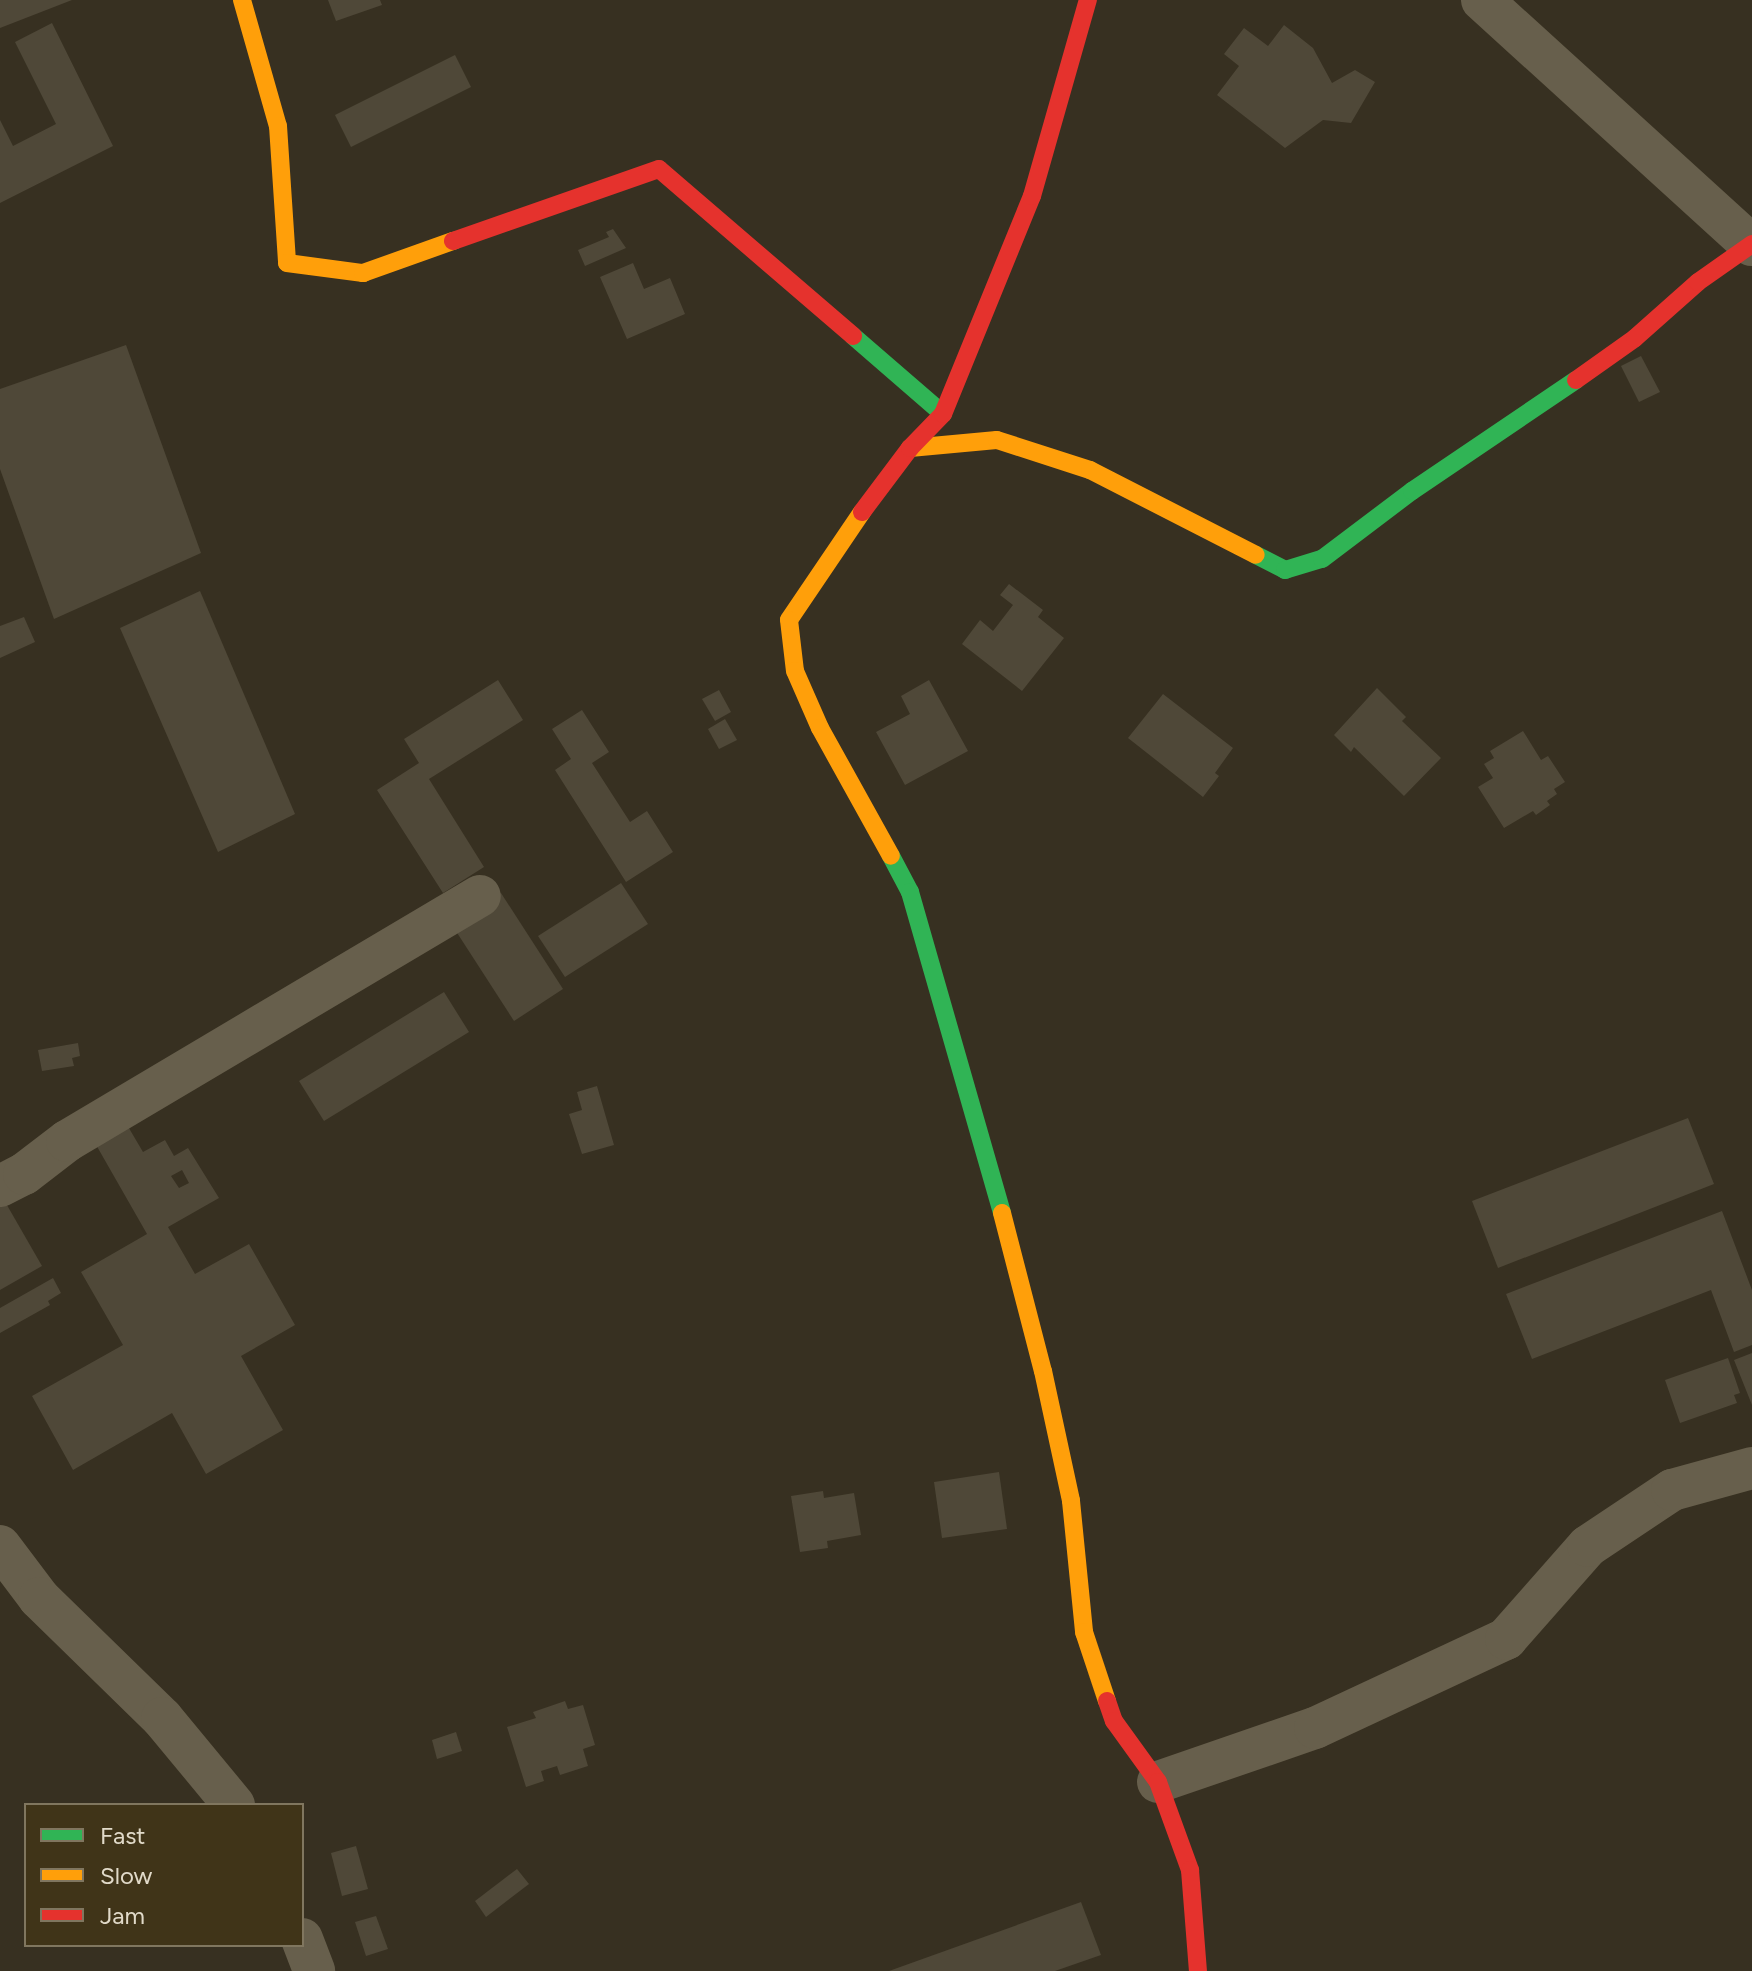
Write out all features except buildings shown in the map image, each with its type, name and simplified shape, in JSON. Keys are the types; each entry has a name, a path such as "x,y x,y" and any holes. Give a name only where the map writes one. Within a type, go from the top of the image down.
{"street":[{"path":"242,0 278,126 287,263 363,273 659,169 943,414"},
{"path":"1088,0 1032,196 943,414 910,448 834,550 789,620 795,671 820,728 910,892 970,1093 1043,1371 1071,1501 1084,1632 1114,1721 1158,1782 1190,1870 1198,1971"},
{"path":"910,448 997,440 1090,470 1285,570 1322,559 1412,491 1510,428 1635,338 1698,282 1751,244 1482,0"},
{"path":"0,1186 24,1174 67,1141 480,896"},
{"path":"1158,1782 1315,1728 1506,1639 1588,1546 1672,1490 1752,1468"},
{"path":"0,1546 39,1598 162,1718 232,1803"},
{"path":"304,1944 314,1971"}],"traffic: fast":[{"path":"853,336 943,414"},
{"path":"1256,555 1285,570 1322,559 1412,491 1576,380"},
{"path":"891,856 910,892 1002,1213"}],"traffic: slow":[{"path":"242,0 278,126 287,263 363,273 453,241"},
{"path":"910,448 997,440 1090,470 1256,555"},
{"path":"862,512 789,620 795,671 820,728 891,856"},
{"path":"1002,1213 1043,1371 1071,1501 1084,1632 1107,1701"}],"traffic: jam":[{"path":"862,512 910,448 943,414 1032,196 1088,0"},
{"path":"453,241 659,169 853,336"},
{"path":"1576,380 1635,338 1698,282 1752,244"},
{"path":"1107,1701 1114,1721 1158,1782 1190,1870 1198,1971"}]}
